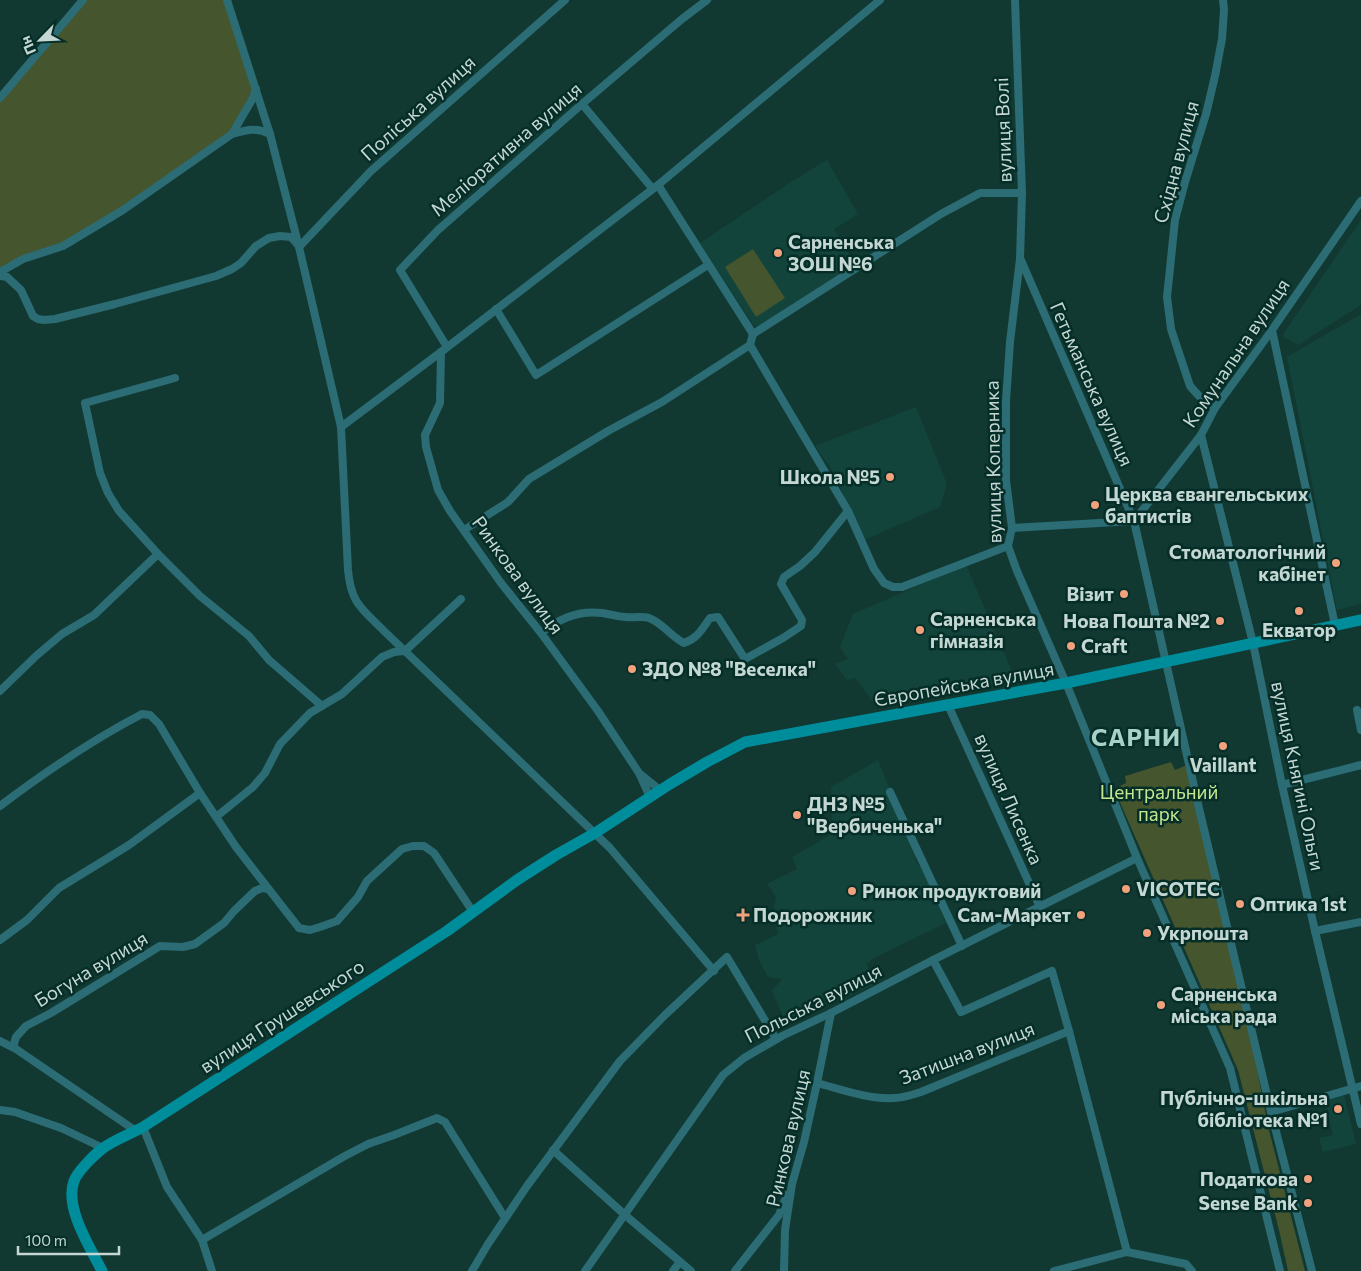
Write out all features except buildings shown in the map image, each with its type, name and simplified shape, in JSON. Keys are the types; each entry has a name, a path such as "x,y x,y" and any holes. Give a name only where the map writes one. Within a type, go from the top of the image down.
{"main road":[{"name":"Європейська вулиця","path":"596,833 707,762 744,742 1066,683 1361,620"},
{"name":"вулиця Грушевського","path":"102,1271 77,1220 72,1189 74,1179 81,1168 103,1148 140,1129 447,931 517,880 556,855 596,833"}],"street":[{"path":"0,98 83,0"},
{"path":"227,0 270,134 300,247 341,427 348,570 352,595 358,605 404,651 596,833 714,970"},
{"name":"Поліська вулиця","path":"300,247 371,171 564,0"},
{"name":"Меліоративна вулиця","path":"444,350 400,270 438,230 582,104 707,0"},
{"path":"341,427 655,187 880,0"},
{"name":"вулиця Волі","path":"1015,0 1022,193 1020,259"},
{"name":"Східна вулиця","path":"1215,408 1199,396 1190,386 1171,329 1167,297 1175,220 1215,76 1222,39 1223,0"},
{"path":"232,134 253,98 256,89"},
{"path":"582,104 655,187 753,334"},
{"path":"0,272 23,259 63,246 122,210 232,134 257,129 270,134"},
{"path":"464,530 508,502 529,479 608,431 662,402 750,345 753,334 942,214 980,193 1022,193"},
{"name":"Комунальна вулиця","path":"1134,521 1201,435 1215,408 1272,330 1361,201"},
{"path":"0,276 7,277 21,290 33,316 44,320 55,319 216,276 241,263 256,246 269,238 280,236 292,237 300,247"},
{"name":"Гетьманська вулиця","path":"1020,259 1134,521 1192,777 1312,1271"},
{"name":"вулиця Коперника","path":"1020,259 1010,342 1006,402 1006,480 1012,528 1008,546 1137,858 1230,1068 1280,1271"},
{"path":"496,309 536,374 708,265"},
{"path":"1272,330 1335,625"},
{"path":"750,345 848,511 874,569 884,583 893,587 902,587 1008,546"},
{"name":"Ринкова вулиця","path":"444,350 440,402 425,435 426,447 438,490 450,511 501,583 541,633 598,711 655,794"},
{"path":"175,378 85,403 100,474 108,493 119,511 200,596 249,636 269,660 322,706"},
{"name":"вулиця Княгині Ольги","path":"1201,435 1253,643 1282,785 1361,1124"},
{"path":"541,633 566,617 583,613 601,613 624,617 648,618 684,643 691,641 698,635 710,618 718,617 745,659 801,626 802,620 781,584 784,577 815,552 848,511"},
{"path":"1012,528 1134,521"},
{"path":"0,691 62,634 94,615 158,554"},
{"path":"216,817 252,787 264,773 280,744 310,713 342,694 382,657 394,652 404,651 461,599"},
{"name":"вулиця Лисенка","path":"948,705 1040,907"},
{"path":"1357,710 1361,730"},
{"path":"0,806 39,777 88,745 142,714 150,715 159,724 200,794 236,847 299,928 310,930 337,920 358,897 367,881 402,849 413,846 424,846 434,853 473,912"},
{"path":"1282,785 1361,765"},
{"path":"639,773 655,794"},
{"path":"890,792 962,946"},
{"path":"0,940 27,920 59,888 129,845 200,794"},
{"name":"Польська вулиця","path":"584,1271 723,1074 744,1058 776,1039 1137,858"},
{"name":"Богуна вулиця","path":"13,1047 16,1037 26,1026 160,946 183,947 195,944 224,923 255,891 262,888 268,889"},
{"path":"1315,931 1361,922"},
{"path":"472,1271 527,1186 620,1062 665,1015 728,956 776,1039"},
{"path":"934,960 961,1012 1052,971 1127,1252"},
{"name":"Ринкова вулиця","path":"784,1271 785,1230 792,1184 804,1142 831,1013"},
{"name":"Затишна вулиця","path":"817,1083 881,1098 905,1097 1069,1031"},
{"path":"0,1041 13,1047 140,1129 167,1187 202,1240 212,1271"},
{"path":"1272,1112 1361,1086"},
{"path":"0,1110 15,1112 61,1128 103,1148"},
{"path":"202,1240 343,1157 368,1144 436,1118 445,1122 505,1218"},
{"path":"553,1150 691,1271"},
{"path":"735,1271 779,1215 792,1184"},
{"path":"1054,1271 1127,1252 1186,1264 1192,1271"},
{"path":"673,1271 680,1262"}],"shaded area":[{"name":"Сарненська ЗОШ №6","path":"827,160 858,214 834,229 855,264 758,327 754,326 700,243"},
{"path":"1361,220 1361,305 1298,345 1282,336"},
{"path":"1361,314 1361,604 1337,610 1287,357"},
{"name":"Школа №5","path":"916,407 947,484 940,507 864,540 832,470 815,446"},
{"name":"Сарненська гімназія","path":"966,565 1017,683 873,702 855,678 847,680 835,664 848,659 840,647 853,614"},
{"name":"Ринок продуктовий","path":"878,760 913,840 916,861 923,871 946,923 874,958 867,964 875,984 786,1023 772,991 782,979 768,977 759,960 755,945 778,934 773,913 776,897 767,884 797,869 792,857 832,834 831,787"},
{"path":"1344,1095 1356,1144 1323,1152 1319,1138 1333,1135 1325,1099"}],"green space":[{"path":"83,0 227,0 256,89 232,134 89,230 0,272 0,98"},
{"path":"753,249 785,298 756,317 725,267"},
{"name":"Центральний парк","path":"1171,762 1175,770 1187,765 1250,1034 1268,1126 1305,1271 1288,1271 1238,1070 1114,789 1126,783 1125,776"}],"place":[{"name":"Сарненська ЗОШ №6","path":"778,253"},
{"name":"Школа №5","path":"890,477"},
{"name":"Церква євангельських баптистів","path":"1095,505"},
{"name":"Стоматологічний кабінет","path":"1336,563"},
{"name":"Візит","path":"1124,594"},
{"name":"Екватор","path":"1299,611"},
{"name":"Нова Пошта №2","path":"1220,621"},
{"name":"Сарненська гімназія","path":"920,630"},
{"name":"Craft","path":"1071,646"},
{"name":"ЗДО №8 \"Веселка\"","path":"632,669"},
{"name":"Vaillant","path":"1223,746"},
{"name":"ДНЗ №5 \"Вербиченька\"","path":"797,815"},
{"name":"VICOTEC","path":"1126,889"},
{"name":"Ринок продуктовий","path":"852,891"},
{"name":"Оптика 1st","path":"1240,904"},
{"name":"Подорожник","path":"743,915"},
{"name":"Сам-Маркет","path":"1081,915"},
{"name":"Укрпошта","path":"1147,933"},
{"name":"Сарненська міська рада","path":"1161,1005"},
{"name":"Публічно-шкільна бібліотека №1","path":"1338,1109"},
{"name":"Податкова","path":"1308,1179"},
{"name":"Sense Bank","path":"1308,1203"}],"district":[{"name":"САРНИ","path":"1136,738"}]}
